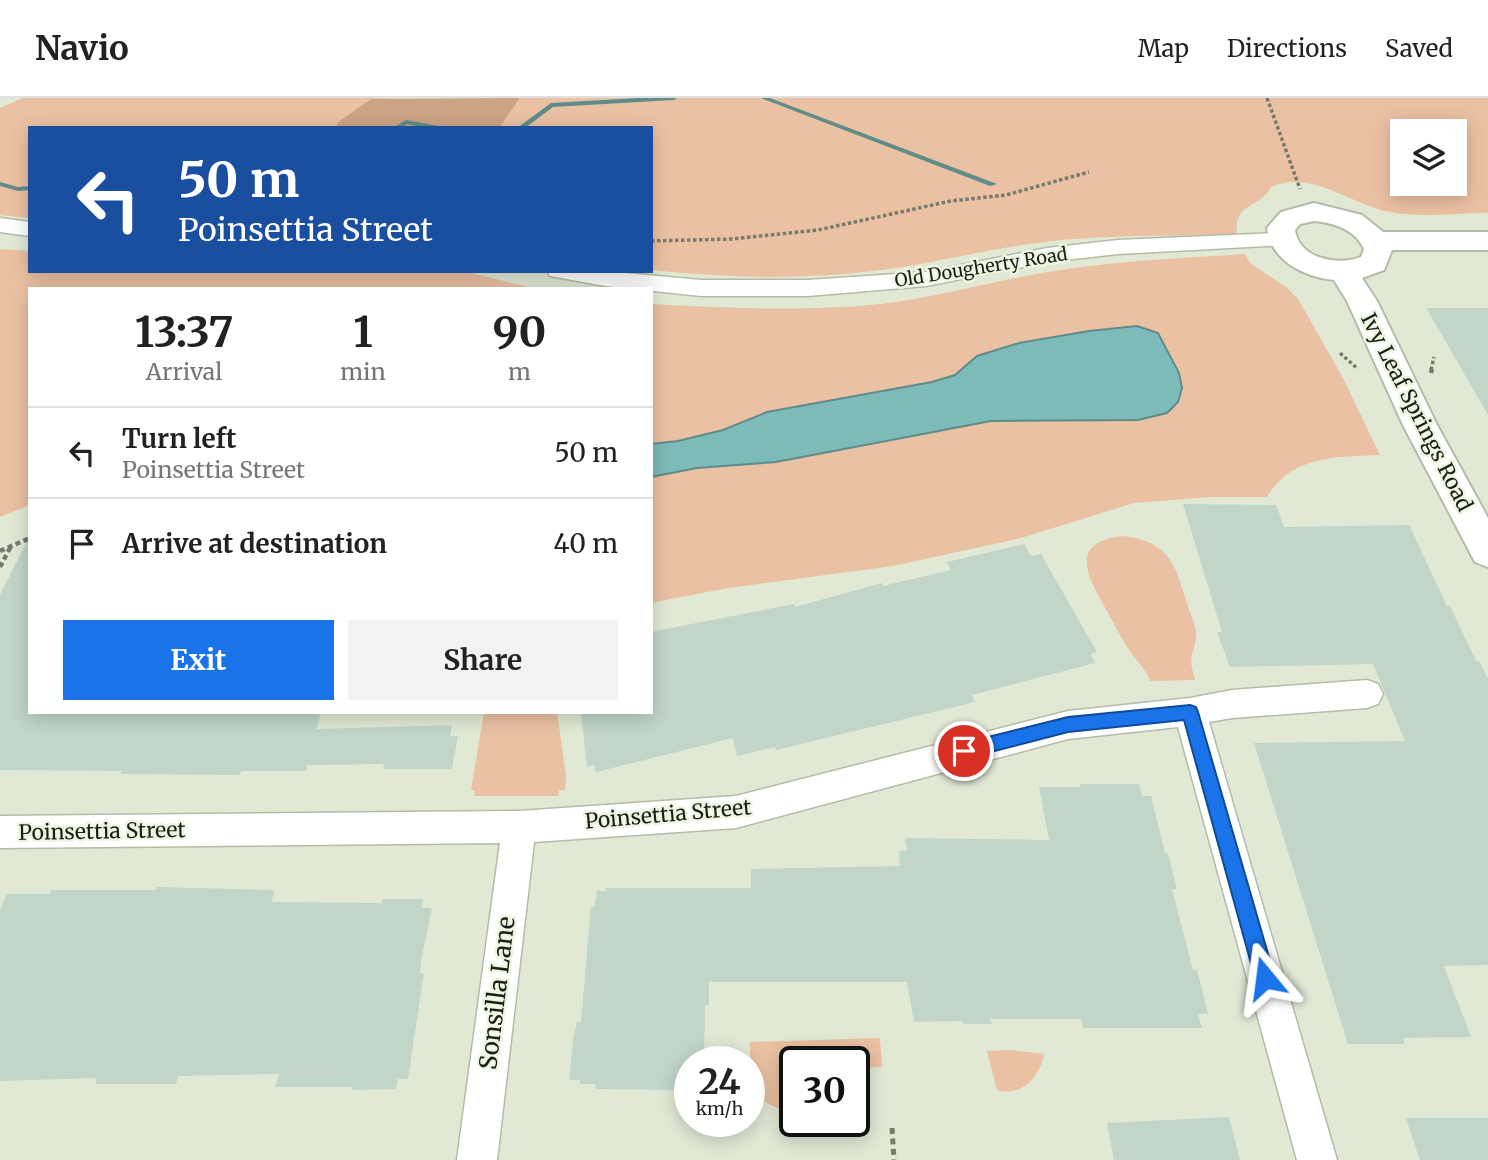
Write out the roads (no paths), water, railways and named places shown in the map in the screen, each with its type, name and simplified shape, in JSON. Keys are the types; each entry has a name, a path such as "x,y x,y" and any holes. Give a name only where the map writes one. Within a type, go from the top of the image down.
{"street":[{"path":"1314,212 1350,221 1368,232 1375,241 1378,249 1374,263 1356,272 1344,273 1323,270 1303,262 1284,248 1278,231 1282,223 1300,213 1314,212"},
{"path":"0,225 28,229"},
{"name":"Old Dougherty Road","path":"570,273 701,288 808,288 926,279 1047,255 1083,251 1279,240"},
{"path":"1375,241 1488,241"},
{"name":"Ivy Leaf Springs Road","path":"1344,273 1362,302 1420,425 1488,552"},
{"name":"Poinsettia Street","path":"0,832 519,827 737,812 1068,725 1190,712 1232,704 1367,694"},
{"path":"1190,712 1317,1160"},
{"name":"Sonsilla Lane","path":"477,1160 519,827"}],"water":[{"path":"1137,326 1158,333 1179,373 1182,388 1178,402 1167,413 1138,420 991,421 776,462 697,468 653,477 653,444 678,441 723,430 767,412 932,382 955,375 977,356 1019,343"}],"waterway":[{"path":"523,126 551,105 674,98"},
{"path":"764,98 993,184"},
{"path":"399,126 406,122 427,126"},
{"path":"0,184 18,189 28,188"}]}
